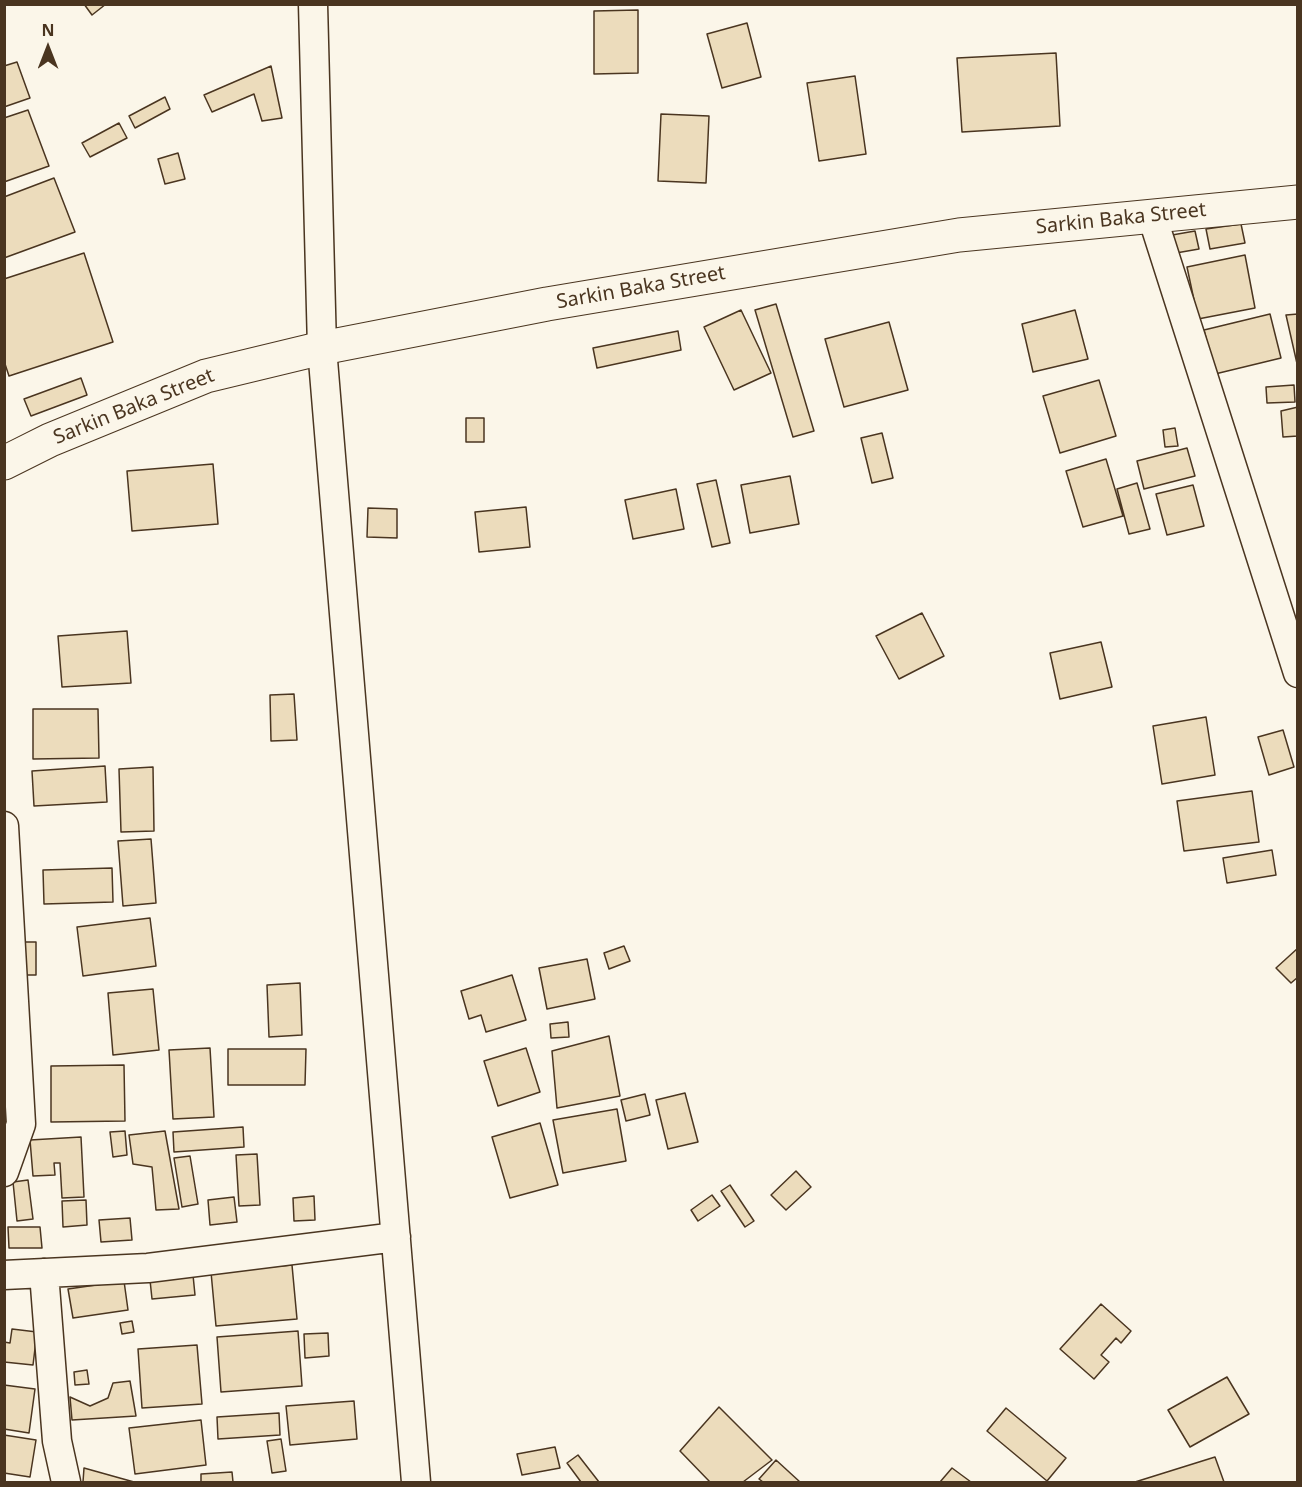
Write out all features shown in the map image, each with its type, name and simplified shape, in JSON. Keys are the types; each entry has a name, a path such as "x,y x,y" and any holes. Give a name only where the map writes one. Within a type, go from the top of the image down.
{"street":[{"path":"313,4 322,348 416,1482"},
{"name":"Sarkin Baka Street","path":"4,463 50,440 206,376 322,348 547,304 959,235 1298,202"},
{"path":"1152,216 1298,673"},
{"path":"4,826 21,1124 4,1172"},
{"path":"4,1275 148,1268 396,1237"},
{"path":"44,1273 57,1441 66,1482"}],"building":[{"path":"84,4 106,4 92,15"},
{"path":"638,10 638,73 594,74 594,11"},
{"path":"747,23 761,77 722,88 707,34"},
{"path":"1056,53 1060,126 962,132 957,58"},
{"path":"17,62 30,98 4,107 4,66"},
{"path":"271,66 282,118 262,121 254,94 212,112 204,95"},
{"path":"855,76 866,154 819,161 807,83"},
{"path":"165,97 170,109 135,128 129,116"},
{"path":"28,110 49,166 4,182 4,118"},
{"path":"661,114 709,116 706,183 658,181"},
{"path":"119,123 127,138 90,157 82,143"},
{"path":"178,153 185,179 165,184 158,159"},
{"path":"54,178 75,232 4,258 4,197"},
{"path":"1241,224 1245,243 1210,249 1206,229"},
{"path":"1195,231 1199,249 1176,253 1172,235"},
{"path":"84,253 113,342 9,376 4,361 4,279"},
{"path":"1245,255 1255,308 1198,319 1187,267"},
{"path":"776,304 814,431 793,437 755,310"},
{"path":"741,310 771,373 734,390 704,327"},
{"path":"1075,310 1088,359 1033,372 1022,324"},
{"path":"1270,314 1281,358 1215,374 1204,330"},
{"path":"1298,314 1298,368 1286,315"},
{"path":"889,322 908,390 844,407 825,339"},
{"path":"678,331 681,350 597,368 593,348"},
{"path":"81,378 87,395 31,416 24,399"},
{"path":"1099,380 1116,436 1060,453 1043,396"},
{"path":"1294,385 1295,402 1267,403 1266,387"},
{"path":"1298,407 1298,436 1283,437 1281,411"},
{"path":"466,418 484,418 484,442 466,442"},
{"path":"1175,428 1178,446 1165,447 1163,430"},
{"path":"882,433 893,478 872,483 861,438"},
{"path":"1187,448 1195,476 1144,489 1137,461"},
{"path":"1106,459 1123,516 1083,527 1066,471"},
{"path":"213,464 218,524 132,531 127,471"},
{"path":"790,476 799,524 750,533 741,485"},
{"path":"716,480 730,543 712,547 697,484"},
{"path":"1137,483 1150,529 1129,534 1117,489"},
{"path":"1193,485 1204,526 1167,535 1156,494"},
{"path":"676,489 684,529 633,539 625,500"},
{"path":"526,507 530,547 479,552 475,512"},
{"path":"368,508 397,509 397,538 367,537"},
{"path":"922,613 944,656 899,679 876,636"},
{"path":"127,631 131,683 62,687 58,636"},
{"path":"1101,642 1112,687 1060,699 1050,653"},
{"path":"294,694 297,740 271,741 270,695"},
{"path":"33,709 98,709 99,758 33,759"},
{"path":"1206,717 1215,775 1162,784 1153,726"},
{"path":"1283,730 1294,767 1269,775 1258,737"},
{"path":"105,766 107,802 34,806 32,771"},
{"path":"153,767 154,831 121,832 119,769"},
{"path":"1252,791 1259,842 1184,851 1177,801"},
{"path":"151,839 156,903 123,906 118,841"},
{"path":"1272,850 1276,875 1227,883 1223,858"},
{"path":"112,868 113,902 44,904 43,870"},
{"path":"150,918 156,966 83,976 77,927"},
{"path":"20,942 36,942 36,975 20,975"},
{"path":"624,946 630,961 609,969 604,953"},
{"path":"1298,948 1298,977 1291,983 1276,968"},
{"path":"587,959 595,999 547,1009 539,968"},
{"path":"512,975 526,1020 486,1032 481,1015 469,1019 461,991"},
{"path":"300,983 302,1035 269,1037 267,985"},
{"path":"153,989 159,1050 113,1055 108,993"},
{"path":"568,1022 569,1037 551,1038 550,1024"},
{"path":"609,1036 620,1096 557,1108 552,1051"},
{"path":"210,1048 214,1117 173,1119 169,1050"},
{"path":"526,1048 540,1092 498,1106 484,1061"},
{"path":"228,1049 306,1049 305,1085 228,1085"},
{"path":"124,1065 125,1121 51,1122 51,1066"},
{"path":"685,1093 698,1142 668,1149 656,1100"},
{"path":"645,1094 650,1115 626,1121 621,1100"},
{"path":"617,1109 626,1161 563,1173 553,1120"},
{"path":"540,1123 558,1185 510,1198 492,1137"},
{"path":"243,1127 244,1147 174,1152 173,1132"},
{"path":"125,1131 127,1155 113,1157 110,1132"},
{"path":"165,1131 179,1209 156,1210 152,1167 133,1164 129,1135"},
{"path":"81,1137 84,1197 62,1198 60,1163 54,1163 55,1175 33,1176 30,1140"},
{"path":"257,1154 260,1205 239,1206 236,1155"},
{"path":"190,1156 198,1204 182,1207 174,1158"},
{"path":"796,1171 811,1187 786,1210 771,1195"},
{"path":"28,1180 33,1219 17,1221 13,1182"},
{"path":"730,1185 754,1221 745,1227 721,1191"},
{"path":"712,1195 720,1206 698,1221 691,1210"},
{"path":"314,1196 315,1220 294,1221 293,1198"},
{"path":"234,1197 237,1222 210,1225 208,1200"},
{"path":"86,1200 87,1225 63,1227 62,1201"},
{"path":"130,1218 132,1240 101,1242 99,1220"},
{"path":"8,1227 40,1227 42,1248 9,1248"},
{"path":"292,1265 297,1319 216,1326 211,1272"},
{"path":"193,1275 195,1295 152,1299 150,1280"},
{"path":"124,1281 128,1310 73,1318 68,1289"},
{"path":"1101,1304 1131,1331 1121,1343 1116,1338 1101,1355 1109,1362 1094,1379 1060,1349"},
{"path":"132,1321 134,1332 122,1334 120,1323"},
{"path":"12,1329 37,1332 33,1365 4,1362 4,1342 10,1343"},
{"path":"298,1331 302,1386 221,1392 217,1337"},
{"path":"328,1333 329,1356 305,1358 304,1334"},
{"path":"197,1345 202,1404 142,1408 138,1349"},
{"path":"87,1370 89,1384 75,1385 74,1372"},
{"path":"1227,1377 1249,1414 1190,1447 1168,1410"},
{"path":"130,1381 136,1416 72,1420 70,1397 90,1406 108,1398 113,1383"},
{"path":"4,1385 35,1389 29,1433 4,1429"},
{"path":"354,1401 357,1439 290,1445 286,1406"},
{"path":"719,1407 772,1460 743,1482 710,1482 680,1451"},
{"path":"1006,1408 1066,1458 1047,1481 987,1431"},
{"path":"279,1413 280,1435 218,1439 217,1417"},
{"path":"201,1420 206,1465 135,1474 129,1428"},
{"path":"4,1435 36,1440 30,1477 4,1473"},
{"path":"281,1439 286,1471 272,1473 267,1441"},
{"path":"555,1447 560,1468 522,1475 517,1454"},
{"path":"578,1455 599,1482 581,1482 567,1463"},
{"path":"1215,1457 1224,1482 1135,1482"},
{"path":"776,1460 800,1482 763,1482 759,1479"},
{"path":"84,1468 134,1482 83,1482"},
{"path":"952,1468 971,1482 940,1482"},
{"path":"232,1472 233,1482 201,1482 201,1474"}]}
